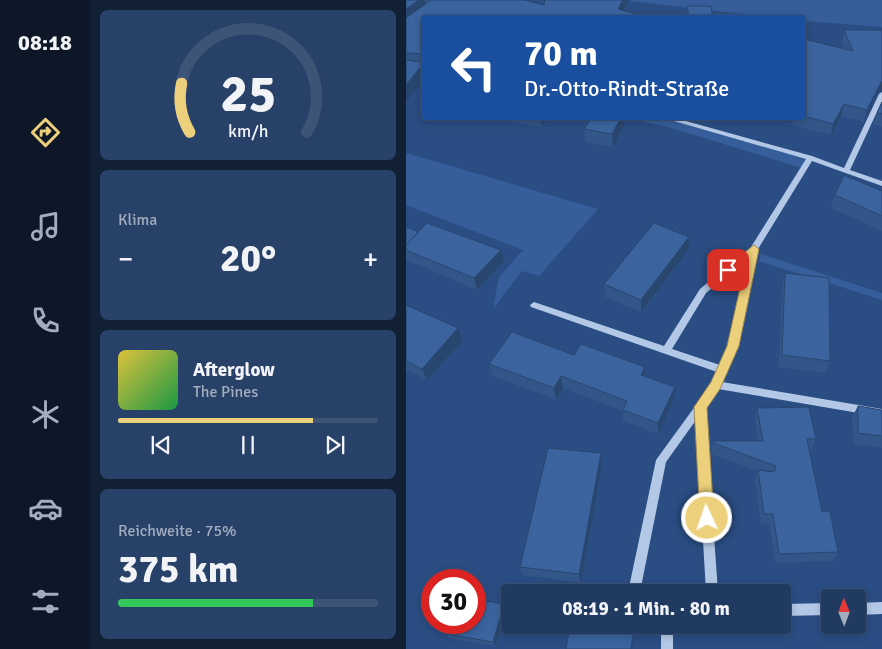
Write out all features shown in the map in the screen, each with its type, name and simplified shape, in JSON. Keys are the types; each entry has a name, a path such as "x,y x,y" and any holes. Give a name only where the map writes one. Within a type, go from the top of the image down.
{"street":[{"path":"846,170 882,94"},
{"path":"677,120 810,158 882,184"},
{"path":"636,584 662,460 716,385 733,346 754,249 802,168 810,158"},
{"path":"666,351 703,291 754,249"},
{"path":"534,305 722,370"},
{"path":"716,385 882,413"},
{"path":"700,407 711,584"},
{"path":"866,609 882,608"},
{"path":"791,610 821,609"},
{"path":"667,634 667,649"}],"shaded area":[{"path":"622,0 882,0 882,27 806,21 806,15 751,15"},
{"path":"636,120 678,120 810,158 802,168 668,127"},
{"path":"406,153 598,209 539,276 522,271 493,309 499,277 523,250 406,205"},
{"path":"761,254 882,293 882,300 759,261"}],"building":[{"path":"406,0 419,0 406,9"},
{"path":"431,0 525,0 544,5 545,0 623,0 618,9 640,15 421,15 421,54 406,53 406,18"},
{"path":"687,6 711,6 712,15 688,15"},
{"path":"844,30 882,30 882,81 867,110 844,104 833,124 806,117 806,39 853,51"},
{"path":"406,60 421,62 421,67 406,85"},
{"path":"882,102 882,114 877,113"},
{"path":"591,120 620,120 612,134 584,129"},
{"path":"844,175 882,191 882,216 835,195"},
{"path":"427,223 501,250 474,278 406,250 406,245"},
{"path":"654,223 689,237 641,300 604,284"},
{"path":"406,227 419,232 406,245"},
{"path":"785,273 829,278 830,361 782,355"},
{"path":"406,305 458,328 422,369 406,361"},
{"path":"512,332 574,355 581,344 645,367 641,375 675,387 658,423 623,410 627,401 561,376 554,388 489,364"},
{"path":"858,406 882,410 882,436 858,433"},
{"path":"809,407 816,439 807,439 822,512 830,511 838,552 779,554 773,514 764,514 758,470 774,472 776,466 713,443 713,441 763,441 757,408"},
{"path":"548,448 601,453 579,574 520,567"},
{"path":"486,601 501,603 501,614 493,642 446,634 486,634"},
{"path":"569,634 633,634 631,649 566,649"}],"route":[{"path":"707,518 700,407 716,385 733,346 754,249 728,270"}]}
